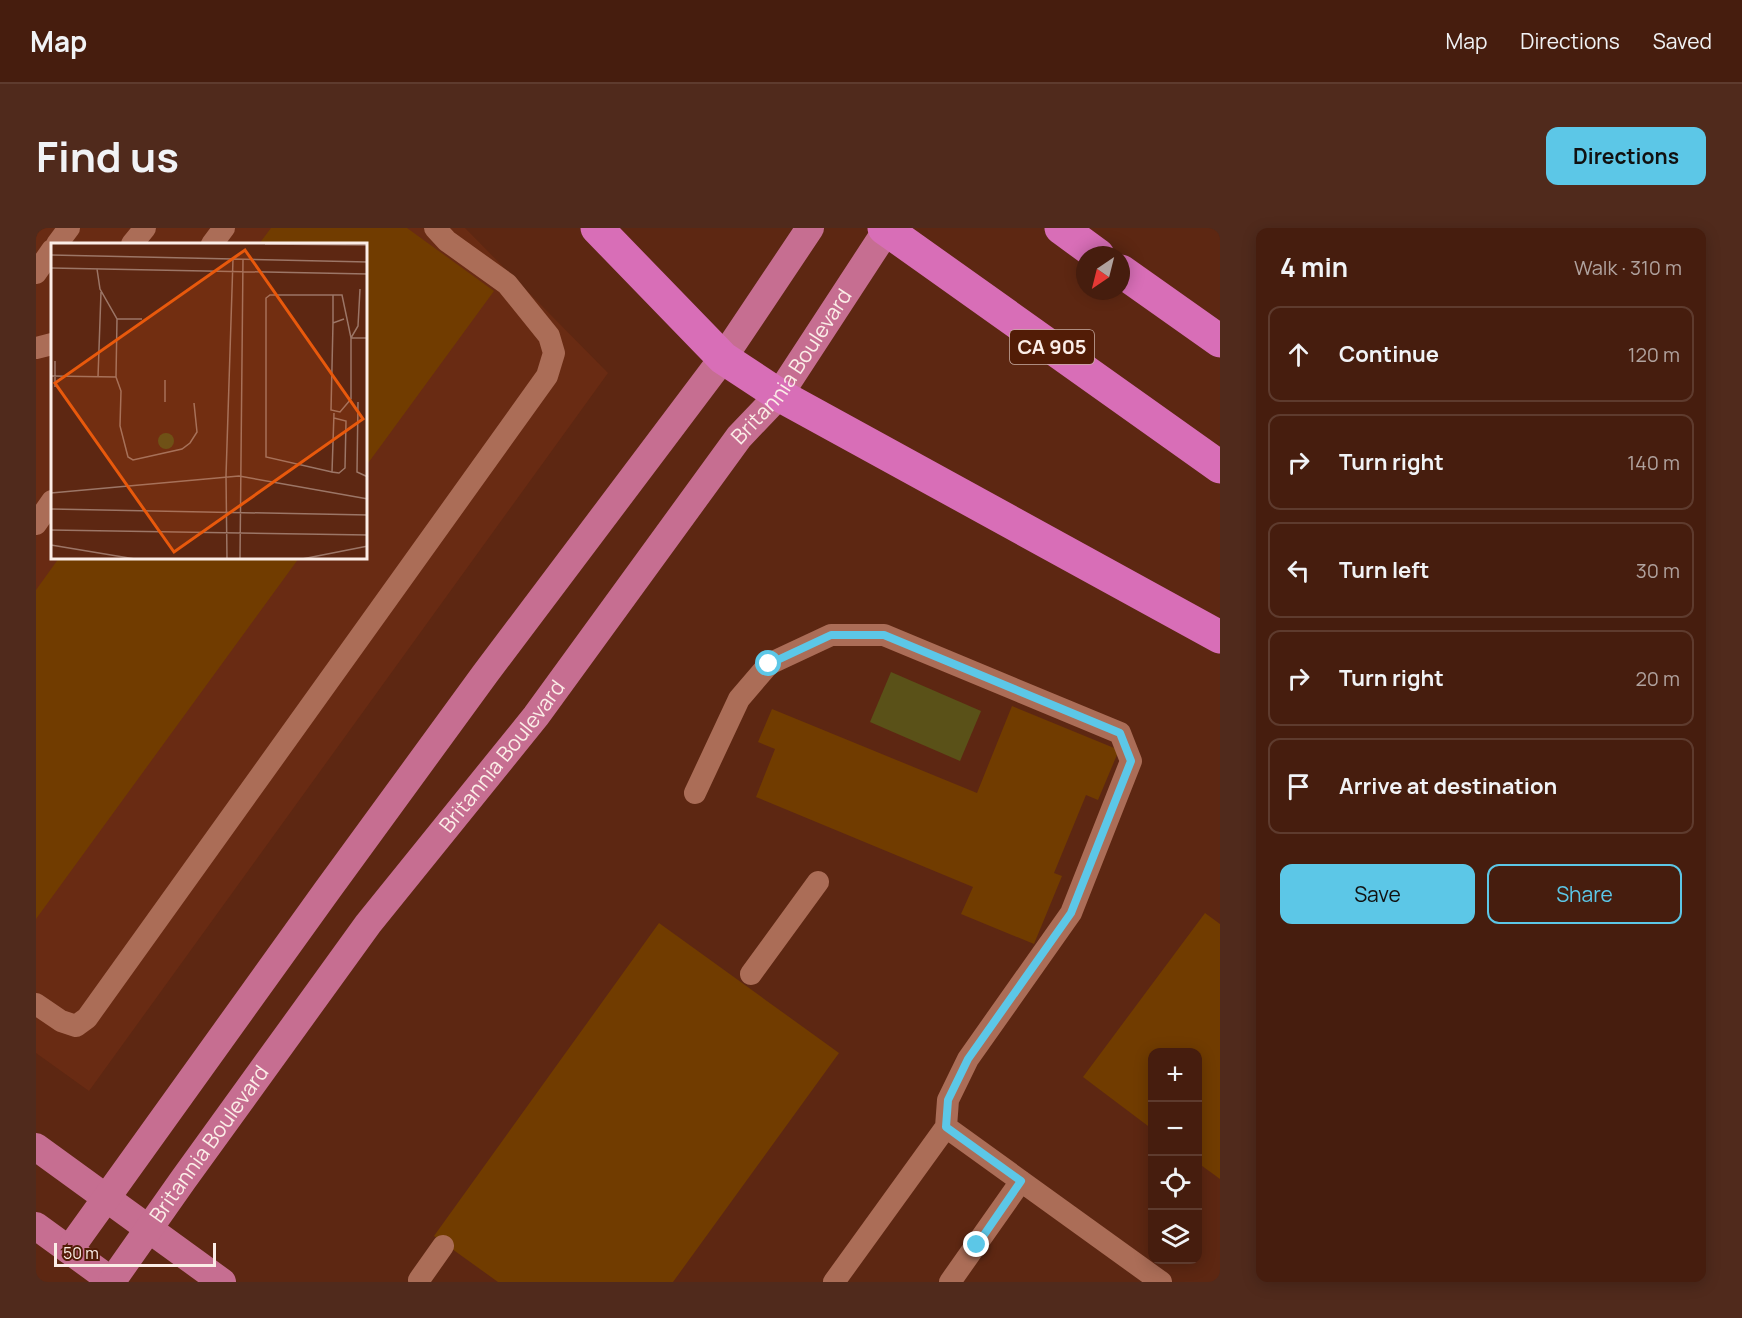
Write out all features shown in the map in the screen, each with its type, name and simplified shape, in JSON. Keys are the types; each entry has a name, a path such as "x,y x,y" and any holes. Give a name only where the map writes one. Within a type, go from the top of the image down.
{"highway":[{"path":"597,228 723,358 779,395 1220,637"},
{"name":"CA 905","path":"886,228 1220,467"},
{"path":"1060,228 1085,246"},
{"path":"1130,277 1220,341"}],"main road":[{"name":"Britannia Boulevard","path":"113,1282 149,1228 368,924 536,716 739,437 779,395 886,228"},
{"path":"69,1250 485,674 723,358 804,237"},
{"path":"36,1147 222,1282"},
{"path":"36,1226 113,1282"}],"lane":[{"path":"58,243 69,228"},
{"path":"133,243 144,228"},
{"path":"213,243 224,228"},
{"path":"36,1004 61,1021 76,1026 87,1018 546,376 554,353 549,336 507,284 447,241 435,228"},
{"path":"36,273 51,251"},
{"path":"36,348 51,344"},
{"path":"36,525 51,502"},
{"path":"695,794 740,699 769,664 831,635 884,635 1120,733 1131,761 1071,913 968,1059 948,1100 946,1127 834,1282"},
{"path":"752,974 818,882"},
{"path":"946,1127 1161,1282"},
{"path":"950,1282 1021,1181"},
{"path":"419,1280 443,1246"}],"shaded area":[{"path":"36,228 465,228 608,373 89,1091 36,1053"},
{"path":"891,672 981,711 960,761 870,722"}],"building":[{"path":"271,228 407,228 494,291 368,463 368,243 260,243"},
{"path":"58,560 298,560 36,919 36,590"},
{"path":"1012,706 1119,750 1098,800 1086,795 1054,873 1062,876 1034,944 961,914 973,887 756,797 775,749 758,742 772,709 977,793"},
{"path":"1205,913 1220,924 1220,1179 1202,1166 1202,1048 1148,1048 1148,1126 1083,1077"},
{"path":"659,923 839,1053 673,1282 498,1282 434,1236"}],"route":[{"path":"769,664 831,635 884,635 1120,733 1131,761 1071,913 968,1059 948,1100 946,1127 1021,1181 977,1245"}]}
